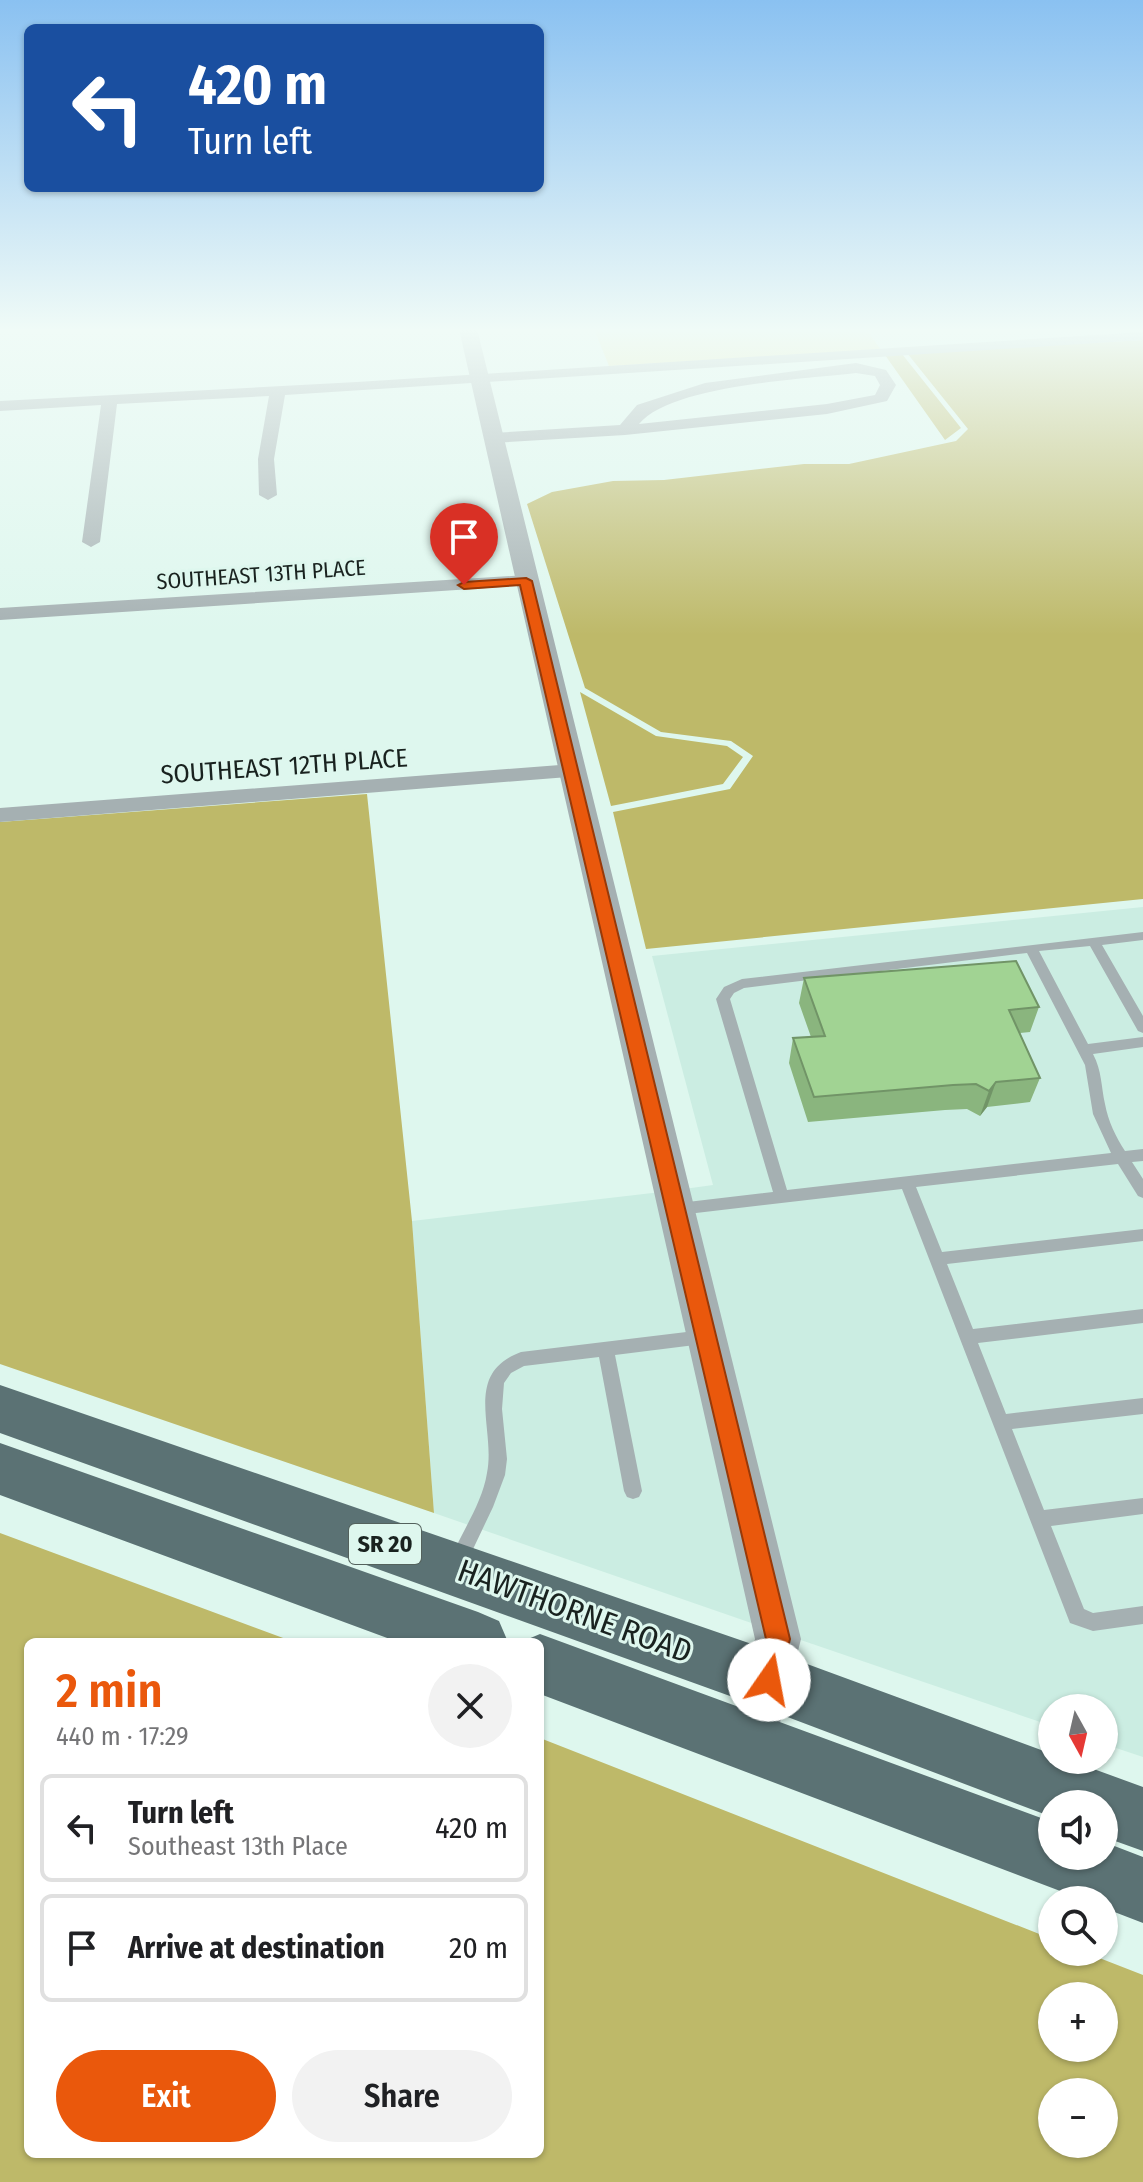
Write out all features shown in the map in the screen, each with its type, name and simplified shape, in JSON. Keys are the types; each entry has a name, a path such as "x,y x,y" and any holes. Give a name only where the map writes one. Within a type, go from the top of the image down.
{"highway":[{"name":"HAWTHORNE ROAD","path":"0,1409 769,1680 1065,1790"},
{"name":"SR 20","path":"0,1469 467,1638"},
{"path":"544,1665 1038,1850"},
{"name":"HAWTHORNE ROAD","path":"1118,1810 1143,1819"},
{"path":"1090,1870 1143,1890"}],"street":[{"path":"91,542 106,431"},
{"path":"268,495 266,459 271,431"},
{"path":"491,431 778,1639 754,1742"},
{"path":"493,438 611,431"},
{"name":"SOUTHEAST 13TH PLACE","path":"0,614 526,581"},
{"name":"SOUTHEAST 12TH PLACE","path":"0,815 573,771"}],"lane":[{"path":"782,1198 723,999 729,990 742,984 1143,936"},
{"path":"1094,942 1143,1028"},
{"path":"1031,948 1098,1082 1099,1112 1143,1192"},
{"path":"1084,1050 1143,1042"},
{"path":"677,1209 1143,1155"},
{"path":"907,1183 1077,1616 1093,1622 1143,1615"},
{"path":"937,1259 1143,1235"},
{"path":"968,1337 1143,1316"},
{"path":"455,1568 497,1474 499,1453 493,1394 496,1377 504,1366 521,1359 708,1336"},
{"path":"605,1348 633,1491"},
{"path":"1001,1422 1143,1406"},
{"path":"1039,1519 1143,1506"}],"shaded area":[{"path":"939,431 957,431 945,440"},
{"path":"966,431 1143,431 1143,899 646,949 613,812 730,789 753,756 731,741 661,732 585,688 527,504 552,492 613,481 664,480 804,464 849,464 956,441"},
{"path":"580,692 656,736 727,746 743,757 723,784 611,806"},
{"path":"367,794 412,1221 434,1513 0,1364 0,822"},
{"path":"1143,907 1143,1757 1118,1749 1118,1694 1038,1694 1038,1721 792,1637 684,1189 713,1185 652,956"},
{"path":"661,1192 760,1626 434,1513 412,1221"},
{"path":"0,1533 283,1638 24,1638 24,2158 544,2158 544,1740 1038,1934 1038,1966 1118,1965 1143,1975 1143,2182 0,2182"}],"building":[{"path":"1016,961 1039,1007 1009,1010 1040,1078 996,1082 989,1091 976,1084 814,1097 793,1038 825,1036 804,978"}],"route":[{"path":"464,585 526,581 778,1639 769,1680"}]}
